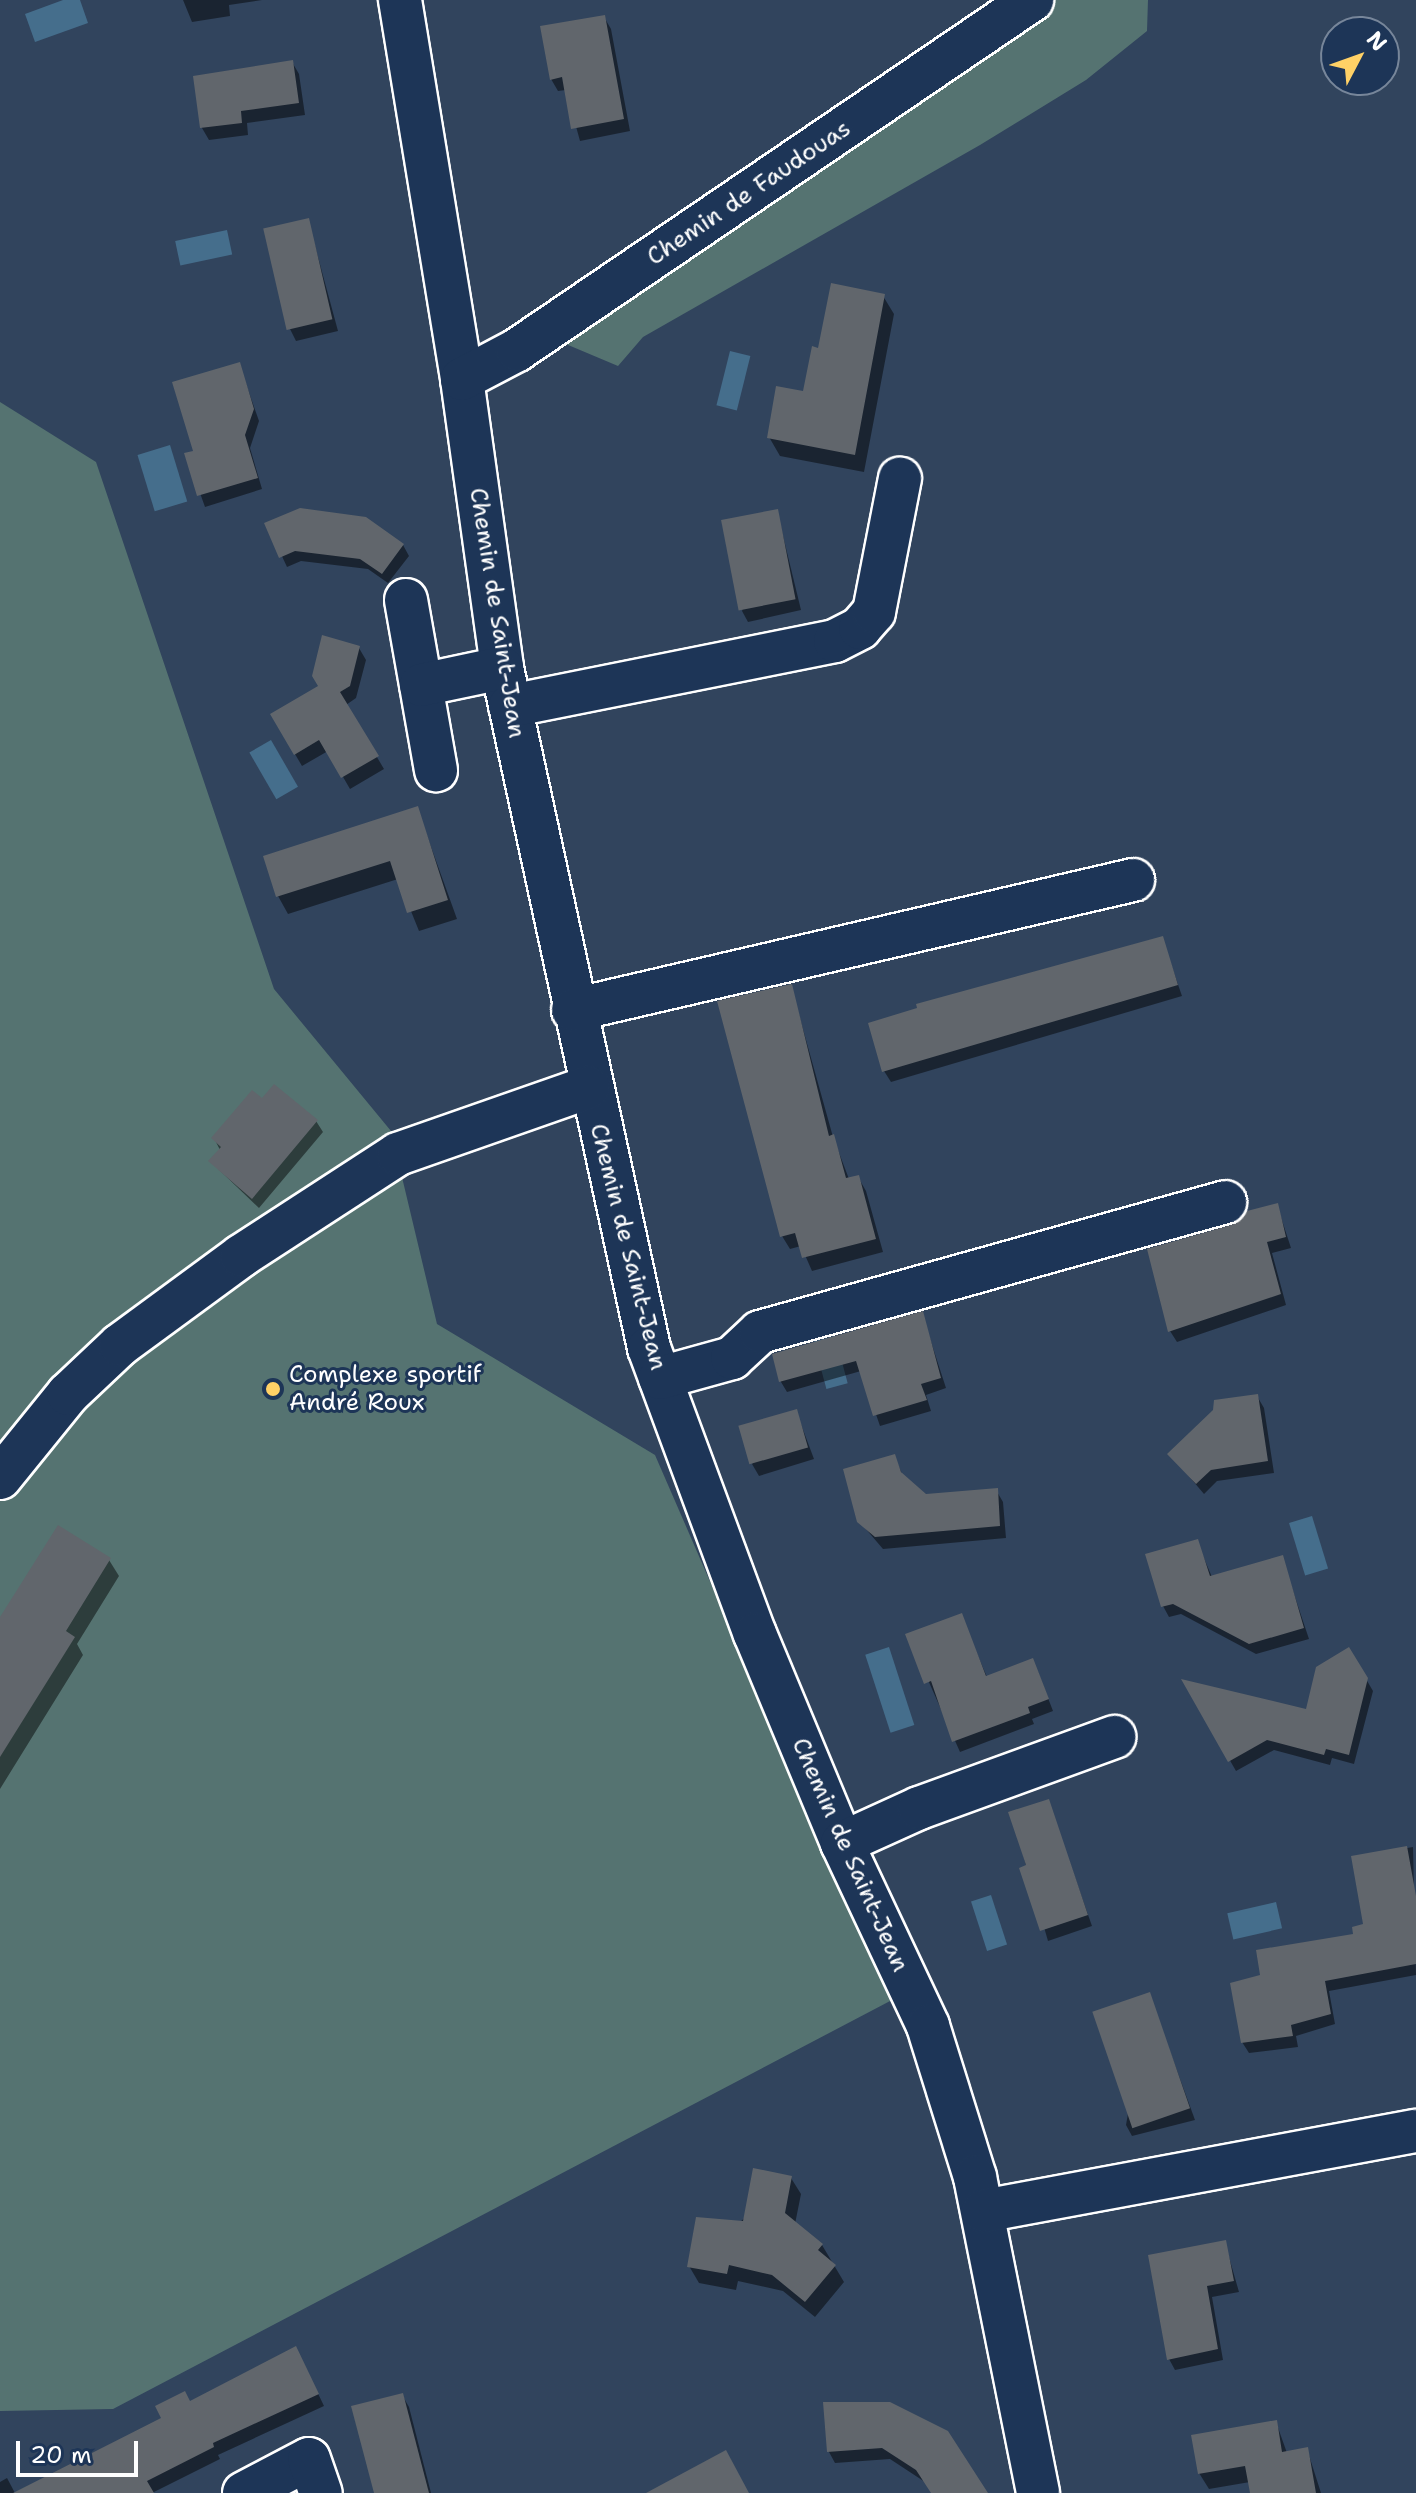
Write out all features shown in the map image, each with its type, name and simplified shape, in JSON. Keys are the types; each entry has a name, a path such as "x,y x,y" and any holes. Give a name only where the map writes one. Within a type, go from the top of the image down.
{"street":[{"name":"Chemin de Saint-Jean","path":"400,0 462,379 506,687 589,1087 660,1378 755,1634 842,1843 928,2026 983,2211 1038,2493"},
{"name":"Chemin de Faudouas","path":"462,379 517,350 1032,0"},
{"path":"421,685 506,687 835,641 860,628 874,612 900,478"},
{"path":"406,600 436,770"},
{"path":"573,1010 1133,880"},
{"path":"0,1478 68,1394 120,1345 241,1256 398,1154 589,1087"},
{"path":"660,1378 732,1358 760,1332 1225,1202"},
{"path":"842,1843 919,1808 1114,1737"},
{"path":"983,2211 1416,2131"},
{"path":"244,2493 309,2459 321,2493"}],"green space":[{"path":"1049,0 1148,0 1147,31 1086,80 980,145 643,337 618,366 561,342"},
{"name":"Complexe sportif André Roux","path":"0,402 96,462 274,989 391,1131 437,1324 655,1455 892,2000 113,2409 0,2411"}],"water":[{"path":"63,0 80,0 88,23 35,42 25,14"},
{"path":"227,230 232,254 180,265 175,241"},
{"path":"730,351 750,356 737,410 716,405"},
{"path":"170,445 187,501 155,511 137,455"},
{"path":"271,740 298,787 276,799 249,752"},
{"path":"835,1336 848,1383 826,1389 814,1342"},
{"path":"1312,1516 1328,1569 1305,1576 1289,1523"},
{"path":"889,1647 914,1725 891,1733 865,1655"},
{"path":"991,1895 1007,1944 987,1951 971,1901"},
{"path":"1276,1902 1282,1928 1233,1940 1227,1913"}],"building":[{"path":"605,15 624,119 571,129 562,77 550,80 540,26"},
{"path":"293,60 299,103 241,111 242,123 200,128 193,76"},
{"path":"309,218 332,319 287,330 263,229"},
{"path":"831,283 885,294 855,455 767,438 776,386 803,391 812,346 818,348"},
{"path":"240,362 254,409 245,435 258,478 197,496 184,453 193,451 172,382"},
{"path":"300,508 366,517 404,544 382,574 360,559 295,551 279,558 264,523"},
{"path":"778,509 796,599 739,610 721,520"},
{"path":"322,635 360,646 350,686 340,692 379,756 341,778 319,740 294,755 270,714 318,686 312,676"},
{"path":"418,806 448,900 407,913 390,861 276,897 263,856"},
{"path":"1163,936 1178,985 882,1072 868,1023 917,1008 916,1004"},
{"path":"792,984 829,1136 834,1134 846,1178 859,1175 876,1239 802,1258 795,1233 780,1237 717,1001"},
{"path":"274,1084 318,1120 252,1199 208,1161 221,1147 211,1138 252,1090 262,1098"},
{"path":"1278,1203 1286,1237 1267,1242 1281,1294 1168,1332 1147,1249 1231,1225 1247,1211"},
{"path":"923,1311 941,1378 921,1384 927,1400 873,1416 856,1361 779,1382 772,1354"},
{"path":"1258,1394 1268,1461 1211,1470 1196,1484 1167,1454 1213,1410 1214,1400"},
{"path":"797,1409 808,1447 749,1464 738,1426"},
{"path":"895,1454 901,1472 926,1494 998,1488 1000,1526 875,1537 857,1522 843,1469"},
{"path":"58,1525 111,1558 66,1631 75,1637 0,1757 0,1617"},
{"path":"1198,1539 1210,1576 1283,1555 1304,1628 1249,1644 1173,1604 1161,1607 1145,1554"},
{"path":"962,1613 986,1676 1033,1658 1049,1699 1028,1707 1030,1713 952,1742 931,1681 924,1684 905,1634"},
{"path":"1349,1647 1368,1678 1349,1755 1326,1749 1324,1755 1267,1740 1228,1762 1181,1679 1306,1709 1316,1667"},
{"path":"1049,1799 1088,1915 1040,1931 1019,1868 1026,1865 1008,1812"},
{"path":"1407,1846 1416,1896 1416,1964 1325,1981 1331,2014 1291,2025 1293,2036 1241,2043 1230,1983 1260,1975 1256,1950 1353,1934 1352,1927 1363,1924 1351,1856"},
{"path":"1150,1992 1190,2108 1132,2128 1092,2012"},
{"path":"753,2168 792,2176 785,2213 823,2244 818,2250 836,2265 805,2302 772,2275 729,2265 727,2274 687,2267 696,2217 743,2221"},
{"path":"1226,2240 1234,2281 1207,2286 1218,2349 1167,2360 1148,2255"},
{"path":"296,2346 319,2394 213,2443 214,2447 147,2481 154,2493 13,2493 161,2418 155,2406 185,2391 190,2401"},
{"path":"403,2393 429,2493 374,2493 351,2406"},
{"path":"823,2402 890,2402 948,2431 988,2493 931,2493 916,2470 882,2448 827,2452"},
{"path":"1277,2420 1282,2452 1308,2447 1316,2493 1250,2493 1245,2466 1198,2474 1191,2435"},
{"path":"726,2450 749,2493 646,2493"}],"place":[{"name":"Complexe sportif André Roux","path":"273,1389"}]}
